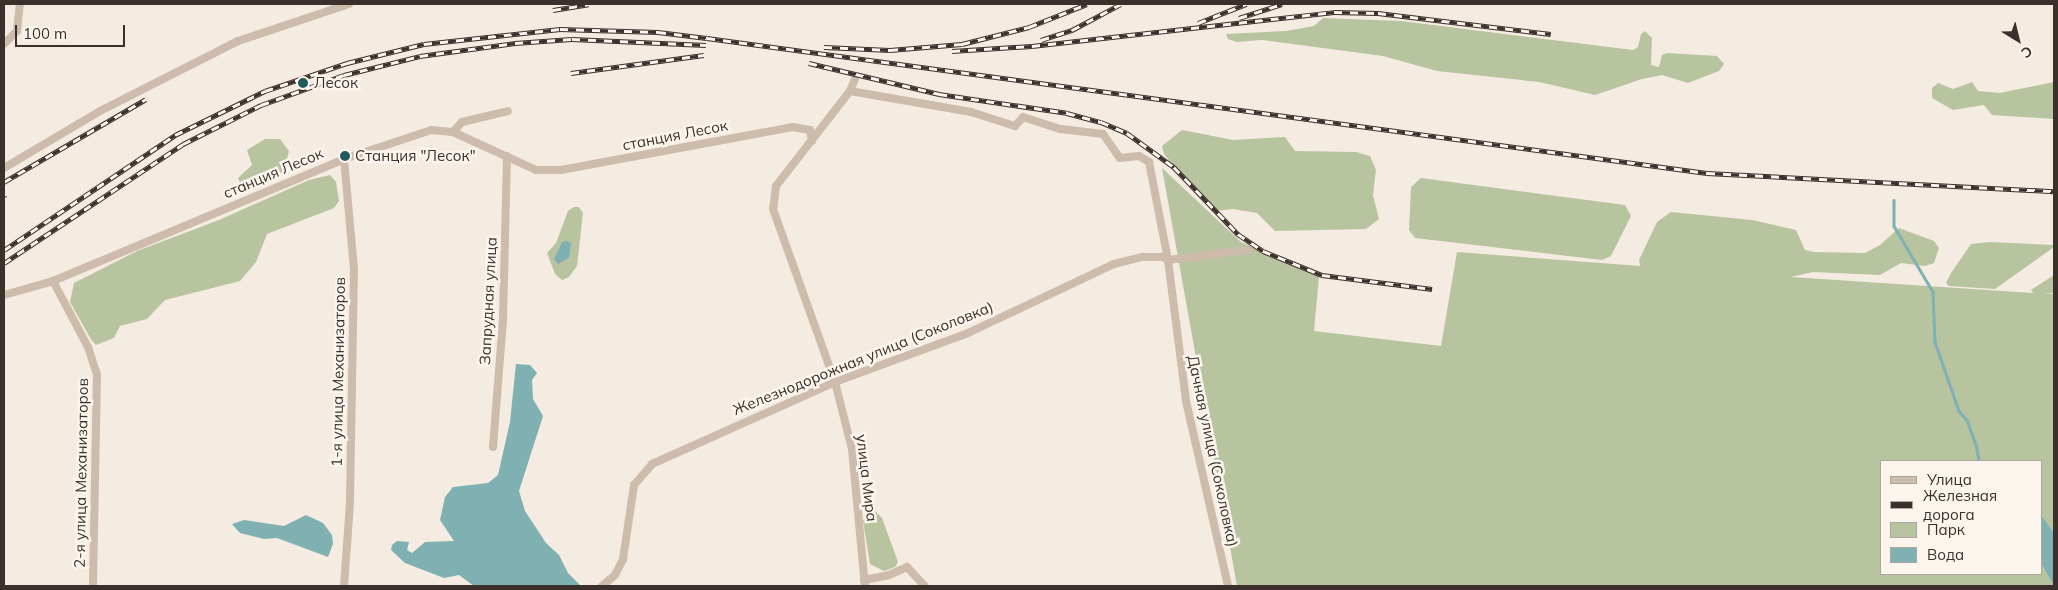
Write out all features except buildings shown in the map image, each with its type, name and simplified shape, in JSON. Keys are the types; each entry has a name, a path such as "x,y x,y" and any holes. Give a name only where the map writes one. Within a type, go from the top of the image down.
{"street":[{"path":"4,44 17,31 20,4"},
{"path":"4,168 100,111 238,42 349,4"},
{"name":"улица Мира","path":"855,79 850,91 776,186 773,209 835,382 852,448 865,583 907,567 916,573 925,586"},
{"name":"Дачная улица (Соколовка)","path":"850,91 971,112 1015,126 1023,117 1061,129 1103,134 1120,158 1138,156 1149,162 1168,260 1186,401 1228,586"},
{"path":"453,132 462,122 508,111"},
{"name":"станция Лесок","path":"4,295 53,281 344,159 431,130 453,132 536,170 560,170 793,127 810,130 812,141"},
{"name":"Запрудная улица","path":"493,447 503,320 507,156"},
{"name":"1-я улица Механизаторов","path":"344,159 354,269 350,503 345,586"},
{"name":"Железнодорожная улица (Соколовка)","path":"602,586 615,574 623,559 634,485 643,471 666,456 835,382 968,333 1114,264 1143,257 1163,257 1168,260 1247,250"},
{"name":"2-я улица Механизаторов","path":"53,281 88,347 97,375 94,586"}],"green space":[{"path":"1323,18 1401,21 1633,50 1638,47 1641,34 1645,31 1652,38 1651,65 1659,67 1662,55 1667,53 1717,56 1724,64 1719,71 1688,83 1662,75 1642,79 1595,95 1539,82 1437,71 1383,56 1262,40 1237,42 1228,39 1226,34 1286,31 1314,26"},
{"path":"1972,82 1978,91 2000,93 2054,82 2054,119 1992,115 1984,105 1953,110 1932,98 1932,88 1938,83 1953,89"},
{"path":"1182,130 1233,140 1285,137 1295,151 1356,152 1370,156 1376,170 1373,195 1379,219 1366,229 1275,231 1257,213 1233,209 1216,211 1201,199 1164,154 1162,146"},
{"path":"265,139 280,139 289,151 283,174 262,187 242,187 238,178 252,165 247,150"},
{"path":"1162,168 1241,242 1319,276 1314,331 1441,346 1457,252 1640,266 1639,260 1657,222 1671,212 1752,220 1796,230 1805,250 1814,252 1865,253 1880,245 1899,228 1934,241 1939,248 1934,263 1925,266 1901,263 1880,275 1813,272 1791,277 2033,293 2031,290 2054,275 2054,293 2044,293 2054,294 2054,533 2043,517 2043,460 1880,460 1880,575 2043,575 2043,567 2054,586 1237,586"},
{"path":"330,175 336,182 339,201 334,208 267,234 256,262 240,281 165,300 147,319 120,326 114,338 96,345 92,341 70,302 74,283 137,251 219,220 309,180"},
{"path":"1421,178 1625,205 1631,216 1611,256 1602,260 1415,238 1409,230 1411,187"},
{"path":"574,207 579,207 583,213 577,266 569,277 562,280 555,274 547,253 556,243 568,211"},
{"path":"1990,242 2054,245 2054,247 1995,289 1949,286 1946,283 1971,244"},
{"path":"869,510 874,510 882,518 898,562 895,567 884,571 870,564 863,521"}],"water":[{"path":"567,241 571,243 569,258 558,264 554,259 562,242"},
{"path":"516,364 530,365 537,373 532,380 533,399 543,416 519,491 525,511 546,543 559,555 568,573 581,586 474,586 459,575 444,578 405,563 391,550 392,545 397,541 409,542 407,550 412,553 425,542 454,541 440,520 445,497 453,487 488,483 498,475 510,422"},
{"path":"306,515 323,523 332,535 333,544 328,557 277,538 264,539 240,533 232,524 244,520 284,526"},
{"path":"2043,517 2054,533 2054,586 2043,567"}],"waterway":[{"path":"1894,200 1894,226 1933,292 1935,342 1959,411 1967,420 1976,445 1979,460"}],"railway":[{"path":"553,10 589,4"},
{"path":"824,47 890,50 962,44 1029,27 1087,4"},
{"path":"1041,40 1072,30 1121,4"},
{"path":"1198,23 1246,4"},
{"path":"1239,18 1282,4"},
{"path":"952,51 1032,46 1334,12 1378,13 1551,34"},
{"path":"4,250 175,135 265,91 347,63 424,44 560,29 658,32 707,38 1707,173 2054,191"},
{"path":"4,263 183,144 261,105 344,75 420,56 515,43 572,39 706,45"},
{"path":"571,73 704,55"},
{"path":"809,63 939,94 1067,113 1101,122 1127,133 1174,167 1238,234 1263,251 1322,275 1432,289"},
{"path":"4,182 146,99"}],"place":[{"name":"Лесок","path":"303,83"},
{"name":"Станция \"Лесок\"","path":"345,156"}]}
